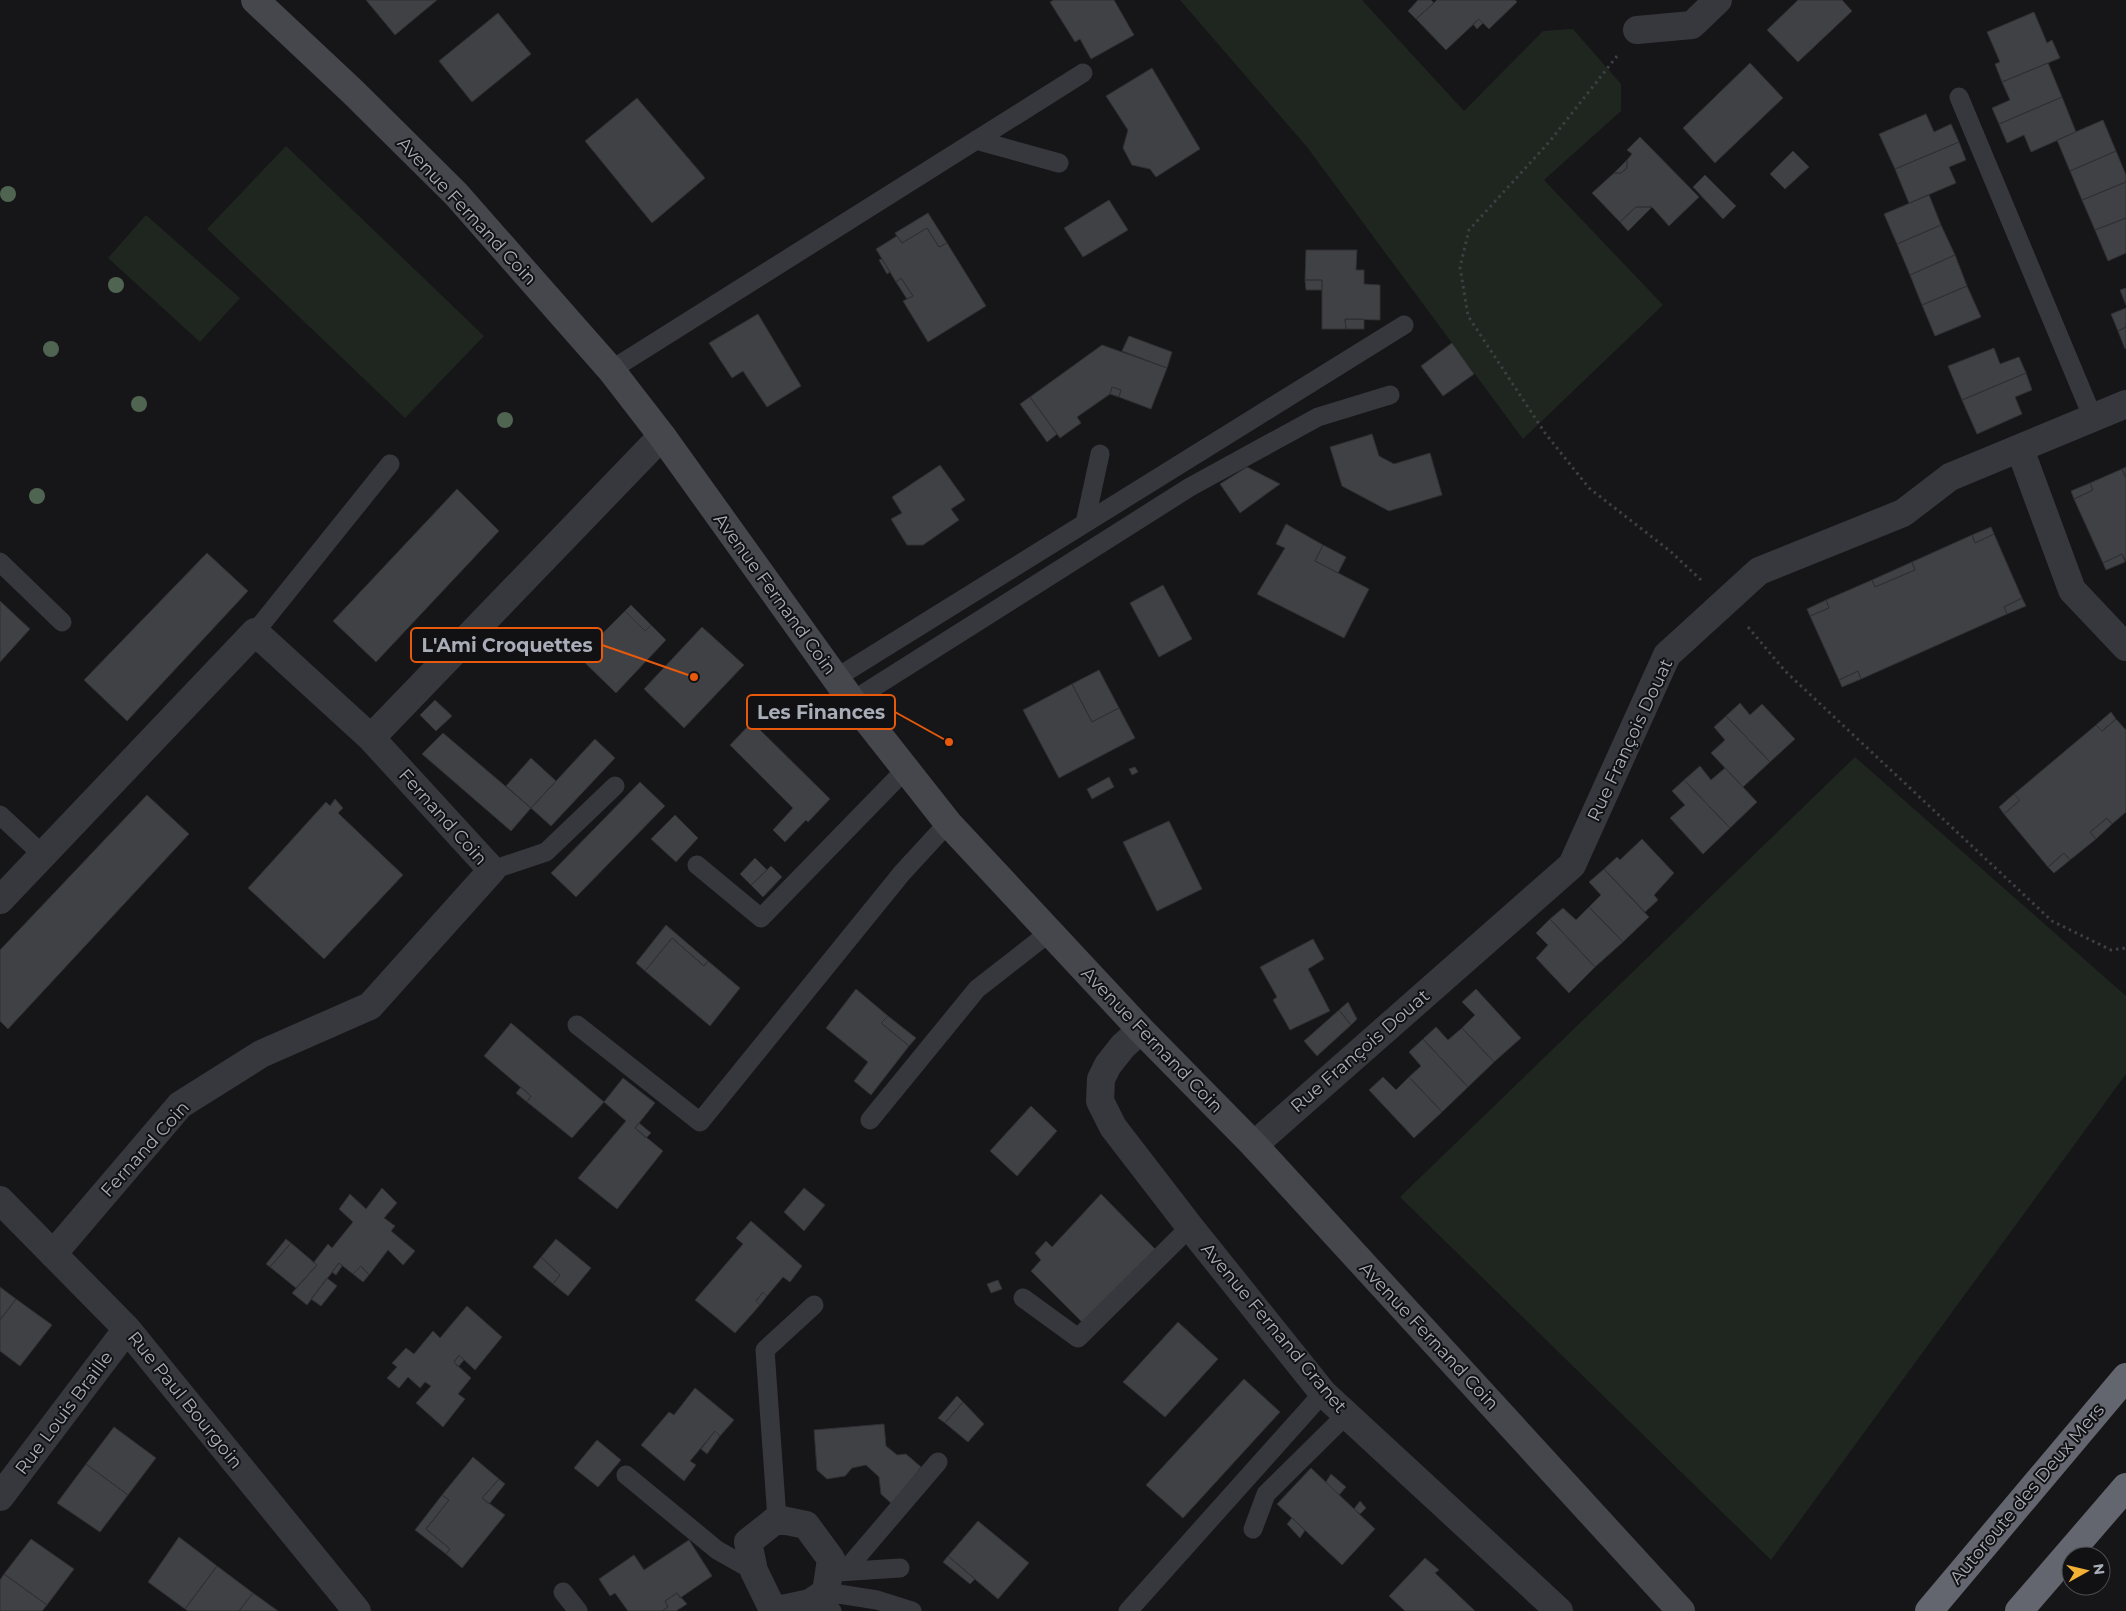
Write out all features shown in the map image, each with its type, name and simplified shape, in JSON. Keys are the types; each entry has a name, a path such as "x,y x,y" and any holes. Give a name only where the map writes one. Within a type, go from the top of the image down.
{"highway":[{"name":"Autoroute des Deux Mers","path":"1929,1611 2126,1377"},
{"path":"2019,1611 2126,1487"}],"main road":[{"name":"Avenue Fernand Coin","path":"255,0 353,92 456,194 611,370 662,436 852,701 948,823 1141,1030 1254,1146 1681,1611"}],"street":[{"path":"1637,30 1692,25 1718,0"},
{"name":"Rue François Douat","path":"1254,1146 1572,865 1667,655 1726,603 1759,570 1903,513 1950,477 2126,404"},
{"path":"371,738 662,436"},
{"path":"2020,448 2072,590 2126,648"},
{"path":"0,900 255,632"},
{"name":"Fernand Coin","path":"53,1254 180,1105 261,1054 370,1006 492,870 371,738 255,632"},
{"name":"Avenue Fernand Granet","path":"1141,1030 1123,1046 1108,1065 1101,1079 1100,1101 1113,1127 1190,1227 1323,1392 1559,1611"},
{"name":"Rue Paul Bourgoin","path":"0,1200 127,1329 357,1611"},
{"name":"Rue Louis Braille","path":"0,1497 127,1329"},
{"path":"777,1519 806,1525 831,1559 828,1590 773,1611 754,1571 748,1542 777,1519"}],"lane":[{"path":"611,370 1083,73"},
{"path":"1959,97 2093,418"},
{"path":"976,140 1059,163"},
{"path":"836,678 1404,326"},
{"path":"852,701 1190,487 1318,417 1390,395"},
{"path":"1085,523 1100,454"},
{"path":"255,632 390,464"},
{"path":"0,562 62,622"},
{"path":"697,865 761,918 905,770"},
{"path":"492,870 546,852 615,786"},
{"path":"0,816 43,855"},
{"path":"577,1025 700,1122 902,872 948,823"},
{"path":"870,1120 977,989 1050,932"},
{"path":"1023,1298 1078,1338 1190,1227"},
{"path":"777,1519 765,1350 814,1305"},
{"path":"1128,1611 1323,1392"},
{"path":"1253,1528 1266,1494 1346,1415"},
{"path":"828,1590 938,1462"},
{"path":"626,1476 717,1550 754,1571"},
{"path":"828,1590 900,1568"},
{"path":"828,1590 877,1600 912,1611"},
{"path":"563,1592 578,1611"}],"path":[{"path":"1637,30 1550,141 1469,230 1460,267 1468,316 1545,433 1589,488 1670,551 1726,603 1785,671 2052,921 2111,950 2126,948"}],"shaded area":[{"path":"1180,0 1362,0 1464,111 1543,31 1573,29 1621,84 1621,111 1544,180 1663,305 1523,439 1307,147"},
{"path":"286,146 484,336 405,418 207,229"},
{"path":"146,215 240,298 200,342 108,258"},
{"path":"1855,757 2126,996 2126,1074 1771,1560 1400,1197"}],"building":[{"path":"366,0 437,0 395,35"},
{"path":"1054,0 1114,0 1134,35 1091,59 1080,39 1075,42 1050,2"},
{"path":"1418,0 1431,0 1434,3 1416,19 1408,11"},
{"path":"1437,0 1515,0 1517,2 1489,29 1479,19 1446,50 1416,19"},
{"path":"1798,0 1842,0 1852,11 1798,62 1767,30"},
{"path":"2034,12 2047,43 2052,40 2060,58 2002,82 1995,64 2000,62 1987,32"},
{"path":"498,13 531,54 472,102 439,61"},
{"path":"1479,19 1483,23 1477,29 1473,24"},
{"path":"1750,63 1783,98 1715,163 1683,128"},
{"path":"2048,63 2062,97 1999,124 1992,108 2010,100 2002,82"},
{"path":"1152,68 1200,149 1156,177 1150,169 1132,165 1123,148 1128,130 1106,96"},
{"path":"2062,97 2076,132 2031,152 2024,135 2007,143 1999,124"},
{"path":"637,98 705,178 652,223 585,141"},
{"path":"1926,114 1934,132 1951,124 1959,142 1895,169 1879,134"},
{"path":"2103,120 2116,151 2070,171 2057,140"},
{"path":"1640,137 1699,197 1669,226 1652,207 1636,207 1620,222 1592,193 1614,173 1621,173 1627,168 1627,160 1632,154 1627,150"},
{"path":"1959,142 1966,160 1949,167 1956,183 1909,203 1895,169"},
{"path":"1793,151 1809,167 1785,189 1770,174"},
{"path":"2116,151 2126,175 2126,182 2082,200 2070,171"},
{"path":"1627,160 1627,168 1621,173 1614,173"},
{"path":"1705,175 1736,206 1723,219 1693,187"},
{"path":"2126,182 2126,218 2095,230 2082,200"},
{"path":"1929,195 1941,225 1897,244 1884,214"},
{"path":"1109,200 1128,230 1083,257 1064,228"},
{"path":"1636,207 1652,207 1628,231 1620,222"},
{"path":"928,213 947,243 939,247 927,228 902,243 895,233"},
{"path":"2126,218 2126,253 2108,261 2095,230"},
{"path":"1941,225 1955,255 1910,275 1897,244"},
{"path":"927,228 939,247 947,243 986,306 928,342 903,301 913,296 901,278 896,282 876,249 897,236 902,243"},
{"path":"1306,250 1357,250 1356,270 1364,270 1364,284 1380,285 1380,320 1345,319 1346,329 1322,329 1322,280 1305,280"},
{"path":"1955,255 1967,286 1922,305 1910,275"},
{"path":"882,259 890,272 887,274 879,260"},
{"path":"901,278 913,296 907,299 896,282"},
{"path":"1305,280 1322,280 1322,290 1306,290"},
{"path":"1967,286 1981,317 1935,336 1922,305"},
{"path":"2126,288 2126,305 2120,290"},
{"path":"2126,308 2126,327 2118,331 2111,314"},
{"path":"758,314 801,386 767,407 743,371 732,378 709,343"},
{"path":"1345,319 1364,319 1364,329 1346,329"},
{"path":"2126,327 2126,348 2125,349 2118,331"},
{"path":"1129,336 1172,352 1167,368 1122,351"},
{"path":"1452,343 1474,374 1443,396 1421,366"},
{"path":"1102,345 1167,368 1151,409 1119,397 1121,390 1112,387 1110,394 1077,417 1081,423 1060,438 1030,397"},
{"path":"1994,348 2000,364 2019,357 2026,373 1962,400 1948,366"},
{"path":"2026,373 2032,390 2015,397 2022,414 1977,434 1962,400"},
{"path":"1112,387 1121,390 1119,397 1110,394"},
{"path":"1030,397 1057,434 1047,442 1020,404"},
{"path":"1372,434 1379,456 1394,464 1430,453 1442,495 1389,511 1342,486 1330,447"},
{"path":"940,465 965,500 951,509 959,520 923,545 907,545 891,519 902,513 892,497"},
{"path":"1247,467 1280,484 1240,513 1220,484"},
{"path":"2126,467 2126,476 2125,477 2122,469"},
{"path":"2122,469 2126,476 2126,561 2122,554 2103,563 2074,499 2093,490 2090,483"},
{"path":"2090,483 2093,490 2074,499 2071,491"},
{"path":"457,489 499,531 376,662 333,621"},
{"path":"1286,524 1323,545 1315,561 1369,589 1344,638 1257,594 1285,548 1276,544"},
{"path":"1991,527 1994,534 1975,543 1972,535"},
{"path":"1994,534 2022,598 2004,607 2007,614 1861,679 1858,671 1839,680 1810,616 1829,608 1826,600 1872,580 1875,587 1915,570 1912,562 1972,535 1975,543"},
{"path":"1323,545 1346,557 1338,573 1315,561"},
{"path":"207,553 248,591 127,721 84,680"},
{"path":"2122,554 2125,562 2106,570 2103,563"},
{"path":"1912,562 1915,570 1875,587 1872,580"},
{"path":"1163,585 1192,639 1159,657 1130,603"},
{"path":"2022,598 2026,606 2007,614 2004,607"},
{"path":"1826,600 1829,608 1810,616 1807,609"},
{"path":"0,601 30,629 0,662"},
{"path":"631,605 651,625 645,631 625,611"},
{"path":"625,611 645,631 651,625 666,640 616,693 579,657"},
{"path":"702,627 744,665 684,728 644,689"},
{"path":"1099,670 1119,708 1092,722 1072,684"},
{"path":"1858,671 1861,679 1842,687 1839,680"},
{"path":"1072,684 1092,722 1119,708 1135,738 1059,778 1023,710"},
{"path":"435,700 452,716 436,731 420,715"},
{"path":"1740,703 1750,715 1762,704 1795,739 1770,762 1726,716"},
{"path":"2111,712 2116,719 2102,731 2096,725"},
{"path":"1726,716 1770,762 1743,787 1711,753 1725,740 1714,727"},
{"path":"2116,719 2126,730 2126,812 2112,824 2107,818 2090,832 2096,839 2070,860 2064,853 2048,867 2004,814 2020,800 2014,794 2096,725 2102,731"},
{"path":"752,722 830,799 785,842 773,830 793,808 730,745"},
{"path":"443,733 531,808 511,831 422,754"},
{"path":"595,739 615,758 551,826 531,808"},
{"path":"531,758 556,781 531,808 506,786"},
{"path":"1700,766 1711,780 1725,768 1757,802 1730,828 1684,780"},
{"path":"1135,767 1138,772 1132,775 1129,769"},
{"path":"1109,777 1114,787 1092,799 1087,789"},
{"path":"1684,780 1730,828 1703,854 1670,818 1685,805 1672,791"},
{"path":"640,782 665,806 576,897 551,873"},
{"path":"2014,794 2020,800 2004,814 1999,807"},
{"path":"147,795 189,834 8,1029 0,1021 0,950"},
{"path":"335,799 343,808 338,813 403,875 324,959 248,888 326,802 330,806"},
{"path":"675,815 698,838 676,862 651,839"},
{"path":"2107,818 2112,824 2096,839 2090,832"},
{"path":"1169,821 1202,889 1157,911 1123,842"},
{"path":"1642,839 1674,873 1654,895 1658,900 1645,912 1604,869 1617,857 1620,860"},
{"path":"2064,853 2070,860 2054,873 2048,867"},
{"path":"755,858 767,870 751,885 740,874"},
{"path":"771,866 782,877 763,897 751,885"},
{"path":"1604,869 1649,917 1623,942 1589,907 1601,895 1589,882"},
{"path":"1589,907 1623,942 1595,967 1550,919 1563,908 1576,920"},
{"path":"1550,919 1595,967 1569,993 1536,958 1548,945 1536,933"},
{"path":"666,925 708,961 704,966 672,938 645,971 636,963"},
{"path":"672,938 704,966 708,961 740,988 710,1026 645,971"},
{"path":"1313,939 1324,959 1308,969 1330,1011 1290,1030 1273,1000 1277,997 1260,967"},
{"path":"856,989 888,1016 881,1023 909,1046 871,1095 854,1081 868,1062 826,1028"},
{"path":"1476,989 1521,1038 1494,1062 1462,1028 1475,1015 1462,1002"},
{"path":"1348,1002 1357,1019 1351,1025 1339,1010"},
{"path":"1339,1010 1351,1025 1317,1056 1304,1041"},
{"path":"888,1016 916,1038 909,1046 881,1023"},
{"path":"511,1023 604,1102 572,1138 527,1102 531,1096 484,1056"},
{"path":"1436,1027 1448,1040 1462,1028 1494,1062 1468,1087 1423,1039"},
{"path":"1423,1039 1468,1087 1442,1112 1409,1077 1421,1066 1409,1052"},
{"path":"1383,1077 1396,1090 1409,1077 1442,1112 1414,1138 1369,1090"},
{"path":"623,1078 655,1103 635,1128 663,1151 617,1209 578,1178 626,1121 604,1102"},
{"path":"521,1087 531,1096 527,1102 516,1093"},
{"path":"1031,1106 1057,1131 1017,1176 990,1151"},
{"path":"639,1123 651,1133 646,1138 635,1128"},
{"path":"382,1188 397,1203 384,1218 395,1226 391,1231 415,1251 403,1265 388,1250 369,1275 361,1266 353,1274 339,1263 307,1305 292,1293 317,1265 314,1262 328,1244 332,1248 353,1222 339,1209 350,1194 366,1209"},
{"path":"804,1188 825,1205 804,1231 784,1212"},
{"path":"1101,1194 1155,1249 1082,1322 1031,1271 1041,1260 1035,1253 1046,1241 1052,1247"},
{"path":"751,1221 802,1266 790,1282 783,1277 767,1296 763,1292 756,1301 760,1305 735,1333 695,1300 743,1244 736,1238"},
{"path":"286,1239 291,1243 270,1267 266,1264"},
{"path":"556,1239 591,1268 568,1296 553,1284 560,1275 541,1257"},
{"path":"291,1243 317,1265 296,1288 270,1267"},
{"path":"541,1257 560,1275 553,1284 533,1267"},
{"path":"339,1263 342,1266 336,1275 332,1272"},
{"path":"361,1266 369,1275 363,1282 353,1274"},
{"path":"327,1278 337,1286 321,1306 311,1299"},
{"path":"998,1280 1002,1289 991,1293 987,1284"},
{"path":"0,1287 16,1299 0,1320"},
{"path":"763,1292 767,1296 760,1305 756,1301"},
{"path":"16,1299 52,1325 20,1366 0,1351 0,1320"},
{"path":"467,1306 502,1337 475,1370 459,1355 454,1362 471,1378 458,1394 465,1399 443,1427 416,1403 431,1386 425,1382 420,1388 408,1377 399,1388 387,1378 397,1367 392,1363 406,1348 414,1354 433,1331 440,1338"},
{"path":"1178,1322 1218,1359 1165,1417 1123,1382"},
{"path":"459,1355 464,1360 458,1367 454,1362"},
{"path":"1244,1379 1280,1412 1183,1518 1146,1485"},
{"path":"695,1388 734,1420 720,1436 715,1431 690,1461 696,1465 684,1481 641,1445 669,1412 674,1415"},
{"path":"957,1396 963,1402 945,1423 938,1418"},
{"path":"963,1402 984,1424 968,1442 945,1423"},
{"path":"884,1424 886,1446 897,1455 906,1454 921,1467 892,1504 881,1494 879,1477 866,1465 852,1468 845,1476 827,1479 817,1470 814,1430"},
{"path":"114,1427 156,1458 128,1495 86,1464"},
{"path":"715,1431 720,1436 707,1454 701,1449"},
{"path":"597,1440 621,1460 598,1487 574,1468"},
{"path":"473,1457 499,1479 482,1498 505,1515 462,1568 446,1554 450,1549 426,1529 449,1500 442,1495"},
{"path":"86,1464 128,1495 100,1532 57,1503"},
{"path":"1311,1468 1375,1529 1342,1565 1277,1504"},
{"path":"1331,1474 1346,1487 1339,1495 1326,1482"},
{"path":"499,1479 505,1484 489,1504 482,1498"},
{"path":"442,1495 449,1500 426,1529 450,1549 446,1554 415,1530"},
{"path":"1360,1501 1366,1508 1360,1514 1354,1509"},
{"path":"1292,1518 1305,1530 1300,1538 1287,1524"},
{"path":"978,1521 1029,1563 998,1599 948,1556"},
{"path":"179,1537 217,1566 185,1609 148,1582"},
{"path":"31,1539 74,1569 47,1605 4,1574"},
{"path":"689,1540 712,1576 680,1598 677,1593 665,1601 668,1607 662,1611 628,1611 615,1593 610,1596 599,1579 634,1555 644,1570"},
{"path":"948,1556 975,1579 970,1584 943,1562"},
{"path":"1425,1558 1439,1570 1435,1573 1475,1611 1405,1611 1389,1596"},
{"path":"217,1566 253,1593 239,1611 188,1611 185,1609"},
{"path":"4,1574 47,1605 42,1611 0,1611 0,1580"},
{"path":"253,1593 278,1611 239,1611"},
{"path":"677,1593 687,1604 676,1611 662,1611 668,1607 665,1601"}],"place":[{"name":"L'Ami Croquettes","path":"694,677"},
{"name":"Les Finances","path":"949,742"}]}
